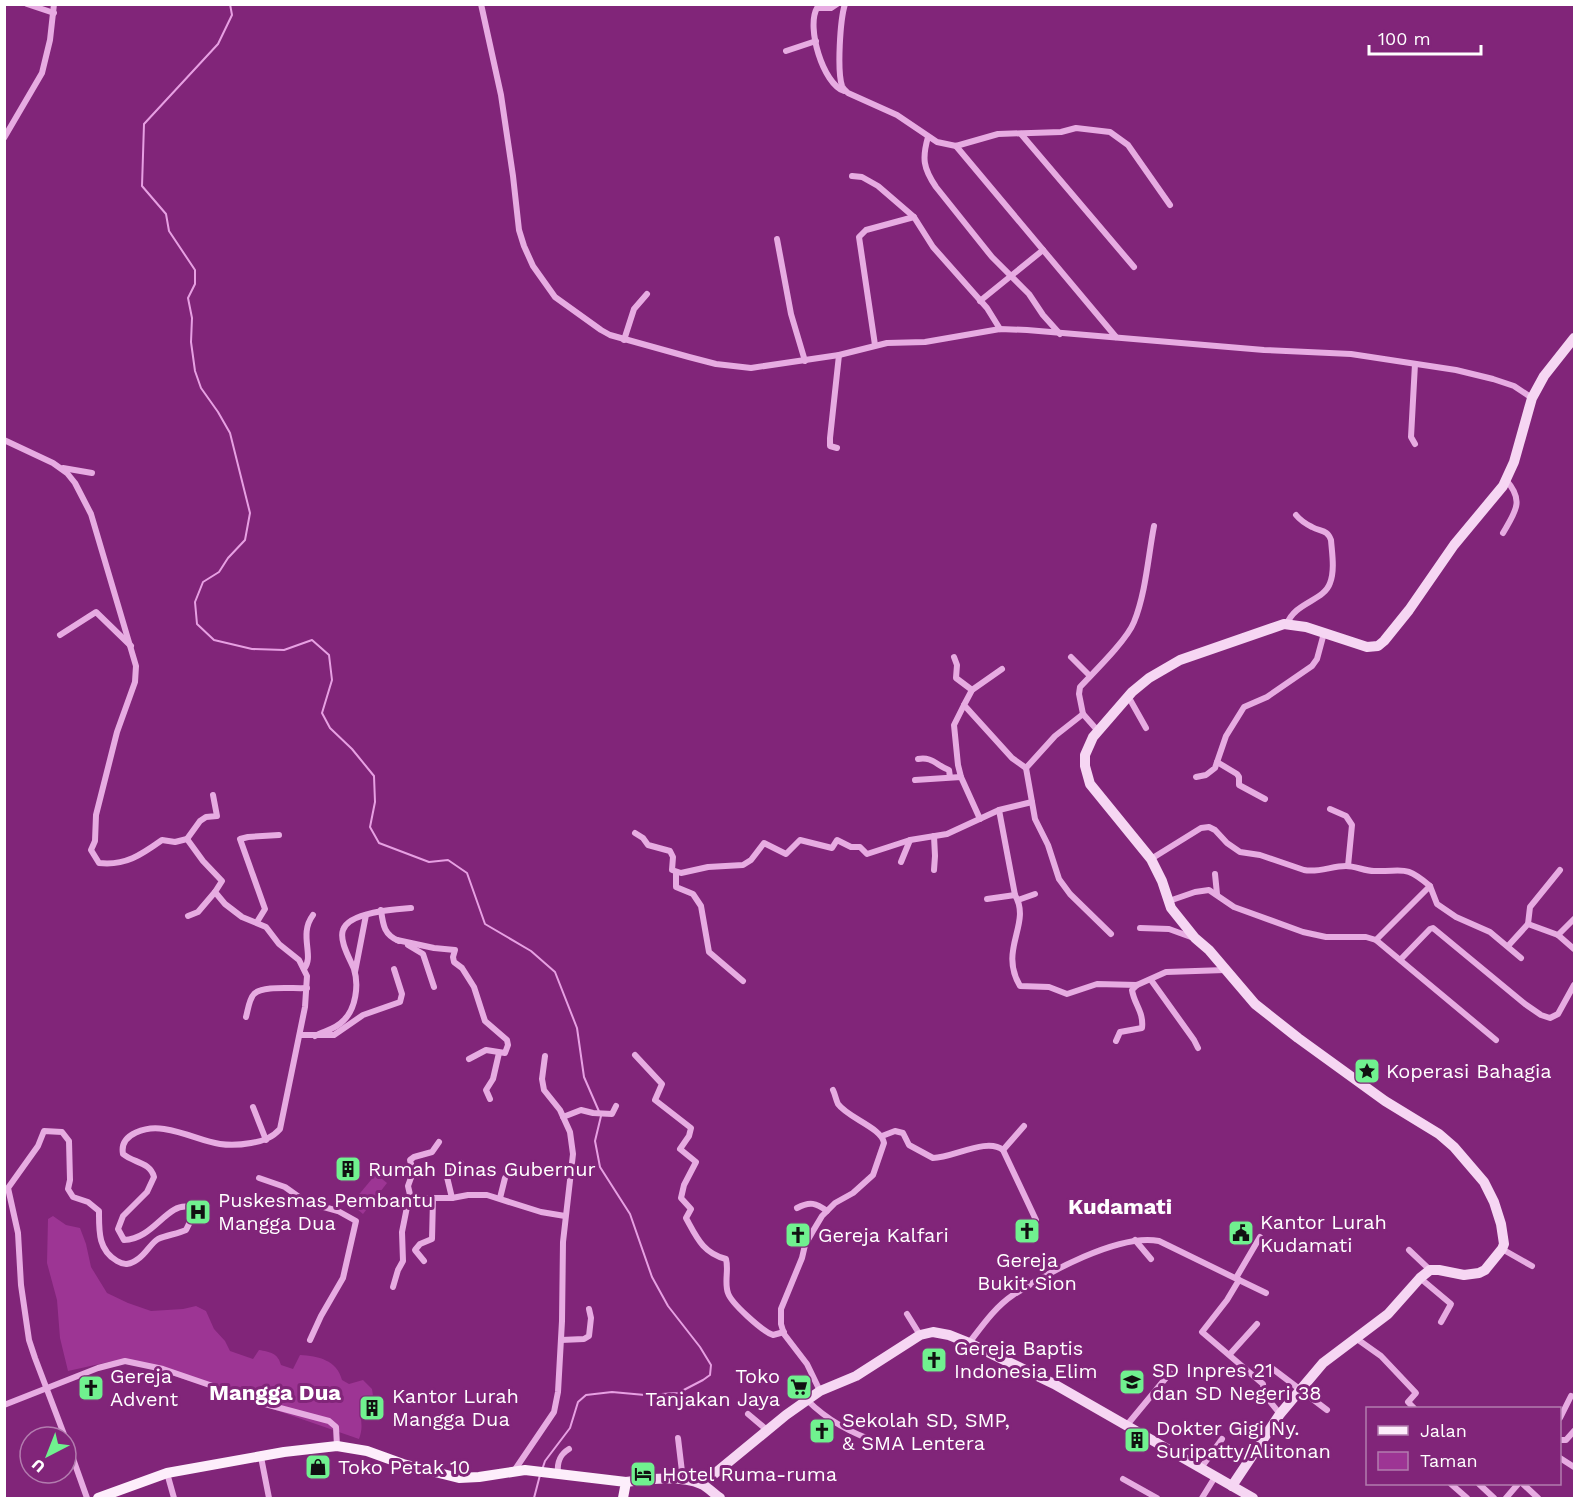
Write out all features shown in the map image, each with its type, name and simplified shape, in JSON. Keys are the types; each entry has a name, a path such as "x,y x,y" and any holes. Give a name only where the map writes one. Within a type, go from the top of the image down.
{"main road":[{"path":"98,1498 167,1473 337,1446 367,1451 403,1464 459,1478 479,1478 520,1470 626,1482 623,1498"}],"street":[{"path":"27,4 54,13"},
{"path":"4,138 42,73 48,53 54,4"},
{"path":"481,4 501,95 519,230 524,246 533,266 555,297 601,330 624,340 738,367 767,367 839,355 887,343 925,342 1000,330 1264,350 1351,354 1456,370 1494,379 1514,386 1532,398"},
{"path":"837,4 831,8 820,7 815,11 816,41 825,72 829,80 839,89 897,115 937,142 956,146 998,134 1061,132 1076,128 1110,132 1128,146 1170,205"},
{"path":"845,4 841,22 840,47 841,82 845,91"},
{"path":"786,51 816,41"},
{"path":"1021,134 1134,267"},
{"path":"928,136 923,158 931,180 992,257 1029,294 1047,320 1061,334"},
{"path":"956,146 1116,338"},
{"path":"852,176 869,180 914,217 933,247 980,301 1000,330"},
{"path":"875,345 859,237 866,230 914,217"},
{"path":"777,239 791,314 805,361"},
{"path":"980,301 1043,250"},
{"path":"624,340 634,309 647,294"},
{"path":"1232,1486 1280,1414 1323,1363 1388,1314 1430,1270 1464,1275 1479,1273 1492,1263 1504,1244 1501,1224 1484,1182 1454,1147 1439,1134 1385,1101 1255,1004 1209,950 1181,923 1171,908 1151,859 1102,801 1087,778 1085,755 1093,737 1128,696 1143,682 1180,660 1287,624 1306,627 1367,647 1378,646 1384,641 1409,610 1454,545 1488,506 1506,480 1514,462 1532,398 1544,376 1575,338"},
{"path":"837,448 830,446 830,438 839,355"},
{"path":"1415,364 1412,437 1415,444"},
{"path":"4,441 60,468 92,473"},
{"path":"60,468 75,483 91,514 131,646 137,674 117,732 96,815 95,841 92,850 99,863 113,865 130,860 162,840 175,843 187,839 200,821 206,817 217,816 213,795"},
{"path":"1503,533 1514,514 1518,499 1514,488 1506,480"},
{"path":"1287,624 1298,609 1328,588 1332,576 1329,534 1324,530 1313,528 1296,515"},
{"path":"1098,731 1083,714 1080,687 1134,623 1154,526"},
{"path":"60,635 96,612 131,646"},
{"path":"1196,777 1213,771 1226,736 1240,710 1247,704 1267,697 1312,666 1317,659 1324,633"},
{"path":"954,657 957,665 956,678 972,690"},
{"path":"1071,657 1090,676"},
{"path":"980,819 961,777 954,725 972,690 1002,669"},
{"path":"1128,696 1146,728"},
{"path":"964,705 1012,758 1026,768 1035,819 1048,845 1059,879 1070,894 1111,934"},
{"path":"1026,768 1055,736 1083,714"},
{"path":"918,759 931,759 941,768 949,770 950,777"},
{"path":"1217,762 1237,774 1239,785 1265,799"},
{"path":"915,780 961,777"},
{"path":"676,872 743,865 751,860 764,843 784,855 800,840 832,848 837,840 851,847 860,847 866,854 909,840 947,834 999,810 1032,802"},
{"path":"1330,809 1346,816 1352,825 1348,866"},
{"path":"999,810 1021,907 1012,953 1016,979 1020,986 1049,987 1067,994 1097,984 1137,985 1166,972 1225,970"},
{"path":"1151,859 1201,828 1209,827 1220,833 1227,843 1244,853 1260,855 1311,872 1348,866 1376,871 1408,870 1430,886 1437,904 1456,917 1490,932 1521,958"},
{"path":"635,832 652,848 670,851 673,857 672,870 676,872 676,887 693,894 701,906 709,952 743,981"},
{"path":"257,922 265,909 240,839 279,835"},
{"path":"934,836 934,870"},
{"path":"187,839 222,881 198,912 188,916"},
{"path":"901,862 909,840"},
{"path":"1508,946 1528,924 1530,908 1560,870"},
{"path":"1215,874 1217,894"},
{"path":"1376,940 1430,886"},
{"path":"1169,901 1204,890 1213,891 1234,907 1313,935 1366,937 1376,940 1496,1040"},
{"path":"61,1425 34,1359 27,1329 21,1285 18,1233 8,1188 38,1146 44,1131 62,1132 69,1141 70,1180 68,1189 73,1197 88,1202 99,1211 99,1234 103,1250 115,1260 129,1264 142,1256 158,1239 186,1230 191,1221 191,1214 189,1207 178,1207 142,1236 124,1240 118,1229 123,1216 147,1192 154,1177 152,1169 148,1166 123,1154 122,1149 127,1138 137,1132 163,1128 215,1144 238,1145 266,1140 280,1129 300,1035 307,976 295,955 279,944 266,927 242,917 225,904 215,892"},
{"path":"987,899 1035,894"},
{"path":"355,972 342,931 347,925 381,910 411,908"},
{"path":"381,910 384,928 390,937 423,954 434,987"},
{"path":"304,969 308,963 306,931 313,915"},
{"path":"315,1036 339,1024 349,1015 355,1001 355,972 366,915"},
{"path":"1558,935 1575,919"},
{"path":"1528,924 1558,935 1575,949"},
{"path":"1140,928 1169,929 1195,938"},
{"path":"1401,959 1433,928 1525,1004 1540,1015 1550,1018 1558,1014 1575,985"},
{"path":"397,940 455,950 454,962 462,969 474,987 484,1021 507,1040 506,1052 503,1054 482,1051 469,1059"},
{"path":"300,1035 338,1034 363,1015 400,1002 402,994 394,969"},
{"path":"1151,980 1198,1048"},
{"path":"1116,1041 1120,1032 1142,1028 1141,1012 1132,994 1132,990 1137,985"},
{"path":"246,1017 251,999 258,991 265,988 307,988"},
{"path":"490,1099 486,1090 492,1079 499,1053"},
{"path":"635,1055 662,1084 655,1100 691,1128 689,1136 680,1149 696,1162 684,1185 681,1198 691,1209 686,1218 691,1228 709,1253 726,1259 727,1289 730,1298 763,1330 773,1335 783,1332"},
{"path":"520,1470 556,1406 561,1340 565,1216 573,1154 572,1137 560,1110 544,1090 542,1078 546,1056"},
{"path":"820,1391 807,1364 783,1332 781,1310 805,1245 827,1210 853,1193 873,1175 884,1143 882,1136 840,1105 833,1090"},
{"path":"563,1117 581,1110 612,1114 616,1106"},
{"path":"253,1107 266,1140"},
{"path":"1003,1150 1024,1126"},
{"path":"882,1136 895,1131 903,1133 909,1145 933,1158 994,1145 1003,1150 1036,1220"},
{"path":"393,1287 403,1261 402,1232 408,1202 411,1199 408,1186 413,1172 410,1160 430,1153 439,1142"},
{"path":"452,1198 447,1177 452,1169 462,1163"},
{"path":"259,1178 285,1187 306,1202 338,1211 356,1221 344,1278 321,1316 310,1340"},
{"path":"500,1198 505,1178"},
{"path":"411,1199 475,1195 500,1198 506,1203 565,1216"},
{"path":"424,1261 415,1250 420,1244 432,1239 433,1199"},
{"path":"797,1208 813,1203 827,1210"},
{"path":"1260,1237 1227,1300 1202,1332 1263,1384 1264,1394 1280,1414"},
{"path":"969,1343 988,1319 1013,1295 1084,1258 1135,1240 1147,1239 1167,1244 1266,1293"},
{"path":"1135,1240 1151,1259"},
{"path":"1502,1249 1532,1266"},
{"path":"1409,1250 1430,1270"},
{"path":"1420,1278 1451,1304 1441,1322"},
{"path":"561,1340 584,1339 589,1336 591,1318 589,1309"},
{"path":"908,1314 920,1335"},
{"path":"1230,1354 1257,1324"},
{"path":"702,1484 767,1430 820,1391 856,1376 920,1335 940,1332 969,1343 1054,1384 1253,1498"},
{"path":"1357,1339 1381,1356 1416,1393 1408,1402 1413,1407"},
{"path":"4,1405 110,1364 125,1361 164,1370 265,1404 329,1421 336,1427 337,1446"},
{"path":"1273,1369 1327,1410"},
{"path":"1127,1425 1170,1373"},
{"path":"1561,1416 1571,1396"},
{"path":"807,1400 823,1415 840,1426 856,1435 880,1443"},
{"path":"748,1414 767,1430"},
{"path":"1561,1440 1566,1440 1575,1431"},
{"path":"678,1438 683,1480"},
{"path":"1201,1468 1222,1440"},
{"path":"554,1473 561,1456 569,1449"},
{"path":"261,1457 269,1498"},
{"path":"1561,1459 1575,1467"},
{"path":"78,1472 87,1498"},
{"path":"167,1473 174,1498"},
{"path":"1202,1498 1215,1478"},
{"path":"626,1482 648,1479 683,1480 702,1484 720,1498"},
{"path":"1123,1479 1157,1498"},
{"path":"1452,1485 1467,1498"},
{"path":"1480,1485 1494,1498"},
{"path":"1506,1498 1517,1485"},
{"path":"1524,1485 1538,1498"}],"green space":[{"path":"376,1174 387,1183 363,1214 351,1204"},
{"path":"53,1216 66,1225 80,1228 91,1267 107,1293 151,1311 196,1306 206,1311 214,1329 225,1341 230,1351 253,1359 259,1350 267,1352 276,1356 281,1365 293,1369 300,1355 313,1357 326,1360 336,1368 342,1380 349,1384 363,1380 372,1389 373,1396 361,1401 359,1439 140,1365 113,1361 68,1371 60,1338 57,1300 47,1263 48,1219"}],"waterway":[{"path":"230,4 232,15 218,44 144,124 142,186 166,214 169,231 195,270 195,284 188,298 192,318 191,342 195,371 201,388 230,433 250,513 245,540 228,558 219,572 203,582 195,602 197,624 214,640 252,649 284,650 312,640 329,655 332,680 322,713 330,728 352,749 374,776 375,802 370,827 379,843 429,862 448,860 467,873 485,924 531,951 555,972 577,1028 584,1077 601,1116 595,1141 600,1167 630,1214 652,1277 668,1306 711,1365 710,1375 678,1393 645,1395 612,1392 586,1395 578,1402 570,1428 545,1461 542,1470"},
{"path":"534,1498 540,1475"}],"place":[{"name":"Koperasi Bahagia","path":"1367,1071"},
{"name":"Rumah Dinas Gubernur","path":"348,1169"},
{"name":"Puskesmas Pembantu Mangga Dua","path":"198,1212"},
{"name":"Gereja Bukit Sion","path":"1027,1231"},
{"name":"Kantor Lurah Kudamati","path":"1241,1233"},
{"name":"Gereja Kalfari","path":"798,1235"},
{"name":"Gereja Baptis Indonesia Elim","path":"934,1360"},
{"name":"SD Inpres 21 dan SD Negeri 38","path":"1132,1382"},
{"name":"Toko Tanjakan Jaya","path":"799,1387"},
{"name":"Gereja Advent","path":"91,1388"},
{"name":"Kantor Lurah Mangga Dua","path":"372,1408"},
{"name":"Sekolah SD, SMP, & SMA Lentera","path":"822,1431"},
{"name":"Dokter Gigi Ny. Suripatty/Alitonan","path":"1137,1440"},
{"name":"Toko Petak 10","path":"318,1467"},
{"name":"Hotel Ruma-ruma","path":"643,1474"}],"district":[{"name":"Kudamati","path":"1120,1206"},
{"name":"Mangga Dua","path":"275,1392"}]}
